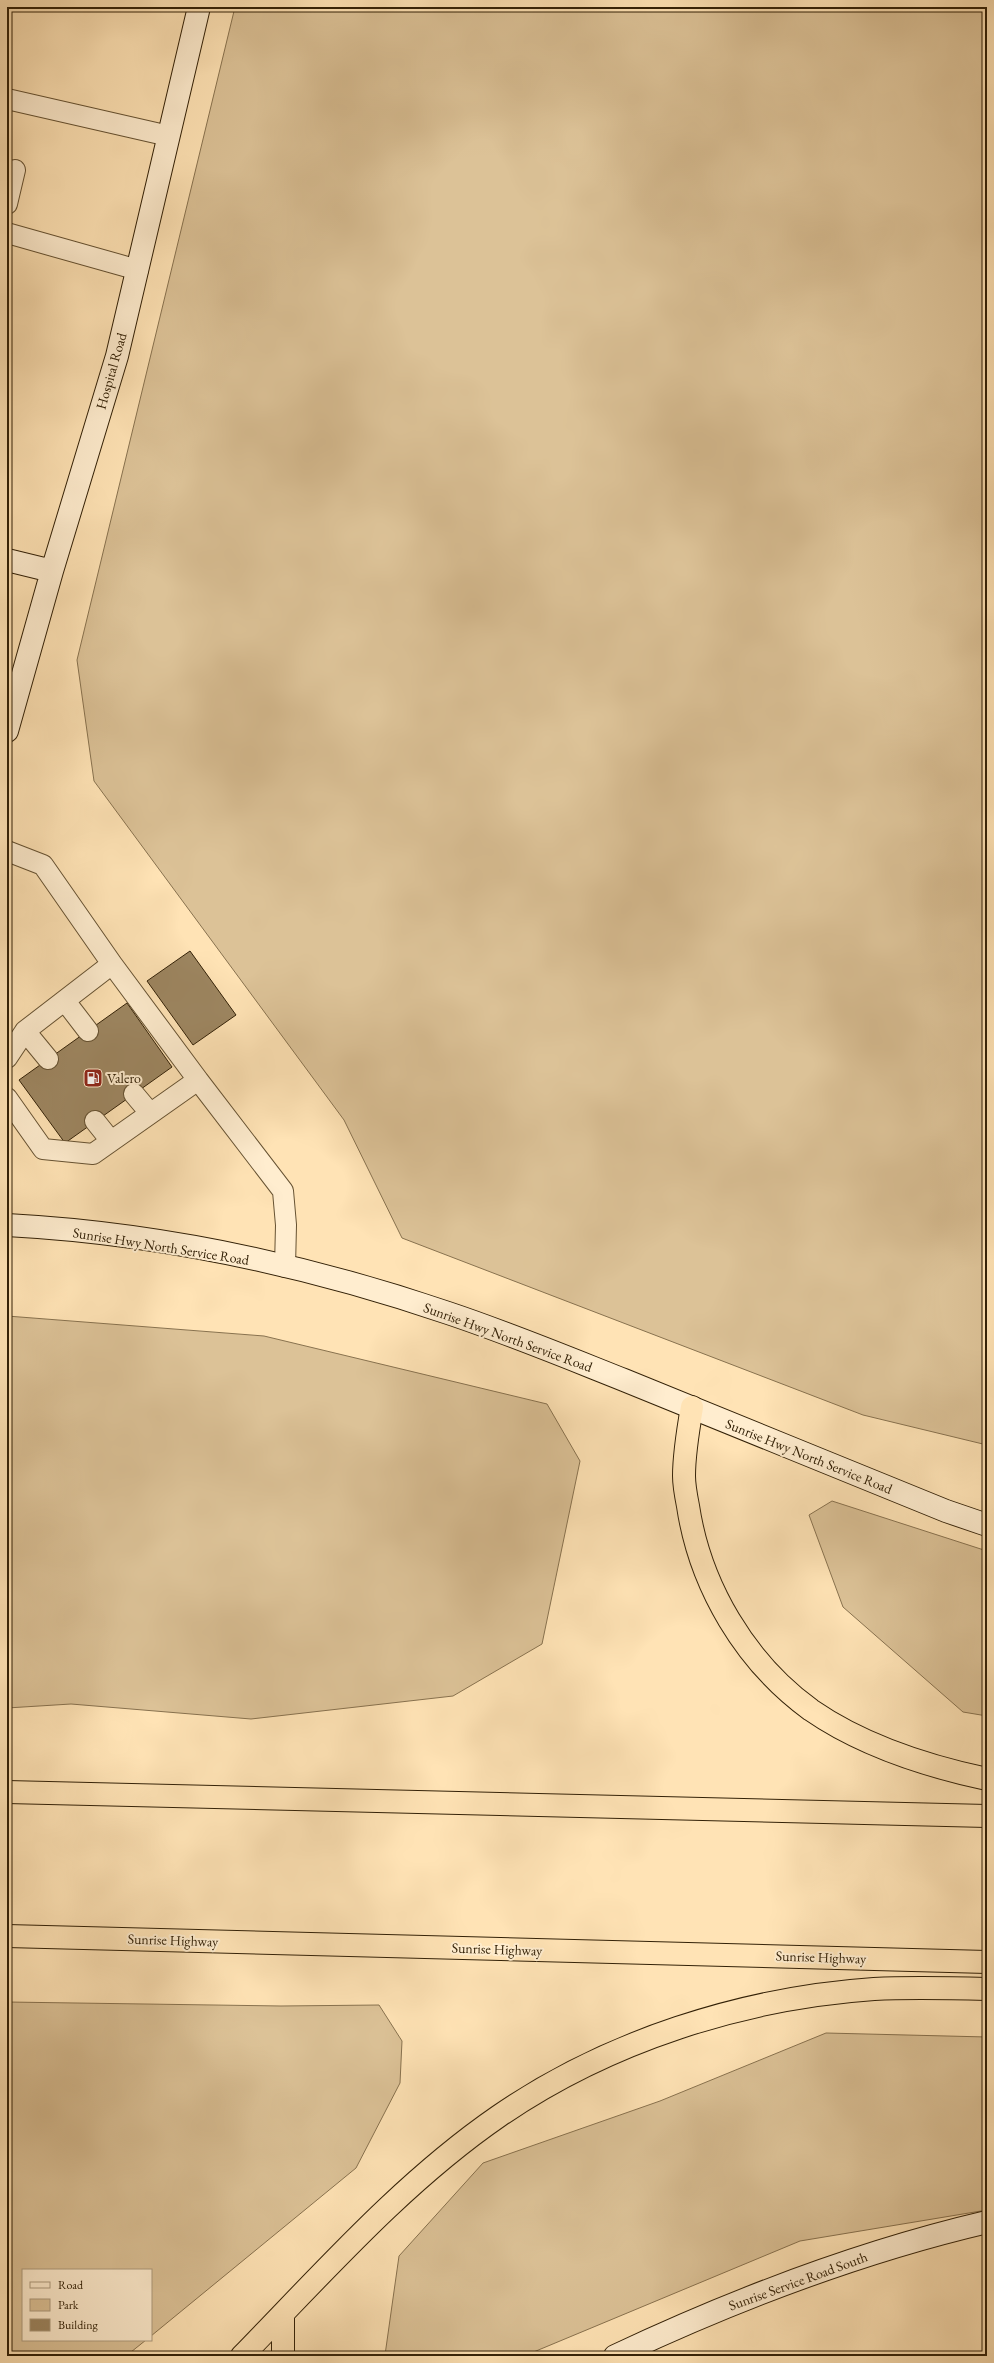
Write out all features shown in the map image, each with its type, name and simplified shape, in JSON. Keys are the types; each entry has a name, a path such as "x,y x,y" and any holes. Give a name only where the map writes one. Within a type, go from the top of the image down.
{"highway":[{"path":"692,1407 684,1477 696,1550 709,1584 726,1616 752,1652 781,1683 811,1710 849,1731 885,1749 922,1763 987,1779"},
{"path":"7,1792 987,1816"},
{"name":"Sunrise Highway","path":"7,1936 987,1962"},
{"path":"242,2356 364,2231 452,2152 504,2112 547,2086 605,2057 658,2035 770,2003 875,1989 987,1989"},
{"path":"283,2315 283,2356"}],"street":[{"name":"Hospital Road","path":"7,731 52,571 117,356 199,7"},
{"path":"7,560 52,571"},
{"name":"Sunrise Hwy North Service Road","path":"7,1225 49,1228 205,1250 285,1267 365,1288 448,1313 538,1346 946,1511 987,1525"},
{"name":"Sunrise Service Road South","path":"615,2356 732,2306 830,2268 922,2237 987,2222"}],"lane":[{"path":"7,99 169,136"},
{"path":"7,204 15,170"},
{"path":"7,233 138,270"},
{"path":"7,851 43,865 112,964 283,1192 285,1267"},
{"path":"7,1058 25,1031 112,964"},
{"path":"65,1001 88,1031"},
{"path":"25,1031 48,1060"},
{"path":"7,1098 43,1149 93,1154 198,1080"},
{"path":"134,1094 150,1113"},
{"path":"96,1121 111,1141"}],"green space":[{"path":"235,7 987,7 987,1445 863,1415 402,1238 344,1120 94,781 77,660"},
{"path":"7,1316 264,1336 547,1404 580,1461 542,1644 453,1696 251,1719 71,1704 7,1708"},
{"path":"832,1501 987,1551 987,1716 963,1712 843,1607 809,1515"},
{"path":"7,2002 281,2006 379,2005 402,2041 400,2083 356,2168 152,2335 152,2269 22,2269 22,2341 145,2341 126,2356 7,2356"},
{"path":"826,2033 987,2037 987,2210 800,2241 524,2356 385,2355 399,2256 483,2163 660,2101"}],"building":[{"path":"190,951 236,1015 193,1045 147,981"},
{"path":"127,1003 172,1067 65,1143 19,1080"}],"place":[{"name":"Valero","path":"93,1078"}]}
